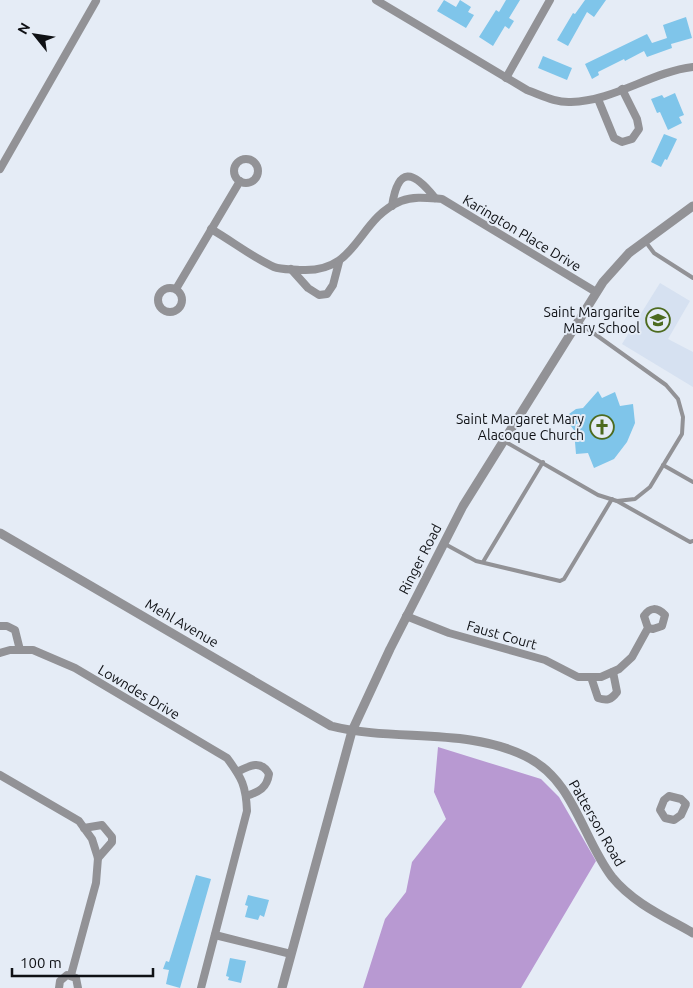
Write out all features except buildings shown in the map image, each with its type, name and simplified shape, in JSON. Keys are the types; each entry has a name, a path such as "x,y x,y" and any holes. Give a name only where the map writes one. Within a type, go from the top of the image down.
{"street":[{"path":"376,0 527,90 548,98 570,102 598,99 667,73 693,67"},
{"path":"506,78 550,0"},
{"path":"0,170 96,1"},
{"path":"598,99 614,138 622,142 632,139 639,130 637,119 622,89"},
{"name":"Karington Place Drive","path":"392,206 396,186 401,178 408,176 416,178 435,198"},
{"path":"176,289 240,181"},
{"name":"Karington Place Drive","path":"291,269 308,288 319,295 327,294 333,285 339,262 374,220 392,206 413,198 435,198 442,199 596,292"},
{"name":"Ringer Road","path":"282,988 352,731 443,543 596,292 621,261 693,206"},
{"path":"211,229 276,268 312,270 327,268 339,262"},
{"name":"Mehl Avenue","path":"0,533 331,726 352,731"},
{"name":"Faust Court","path":"406,616 449,633 545,660 578,677 601,677 613,672 632,657 648,628"},
{"path":"0,626 7,626 15,630 20,650"},
{"name":"Lowndes Drive","path":"0,653 33,650 75,668 227,758 242,778 247,811 201,988"},
{"path":"590,677 598,698 606,700 612,698 617,692 617,682 613,672"},
{"name":"Patterson Road","path":"352,731 480,742 501,747 532,760 559,785 578,814 606,867 622,888 651,909 693,933"},
{"path":"237,772 259,764 266,767 270,774 267,784 258,792 246,796"},
{"path":"0,775 79,821 92,839 98,858 96,883 71,975"},
{"path":"84,828 95,825 102,826 112,837 112,842 98,858"},
{"path":"215,935 291,954"},
{"path":"60,988 62,978 71,975"},
{"path":"71,975 78,981 78,988"}],"lane":[{"path":"645,241 654,253 693,278"},
{"path":"578,322 666,385 678,399 683,417 682,434 650,487 635,499 616,500"},
{"path":"504,441 598,494 616,500 693,542"},
{"path":"483,562 543,462"},
{"path":"663,465 693,482"},
{"path":"443,543 483,562 560,582 564,579 612,499"}],"shaded area":[{"name":"Saint Margarite Mary School","path":"660,283 690,301 668,339 693,352 693,387 622,344"},
{"path":"438,747 541,779 559,797 596,861 521,988 363,988 385,919 406,892 412,862 446,819 434,792"}],"place":[{"name":"Saint Margarite Mary School","path":"658,320"},
{"name":"Saint Margaret Mary Alacoque Church","path":"602,427"}]}
